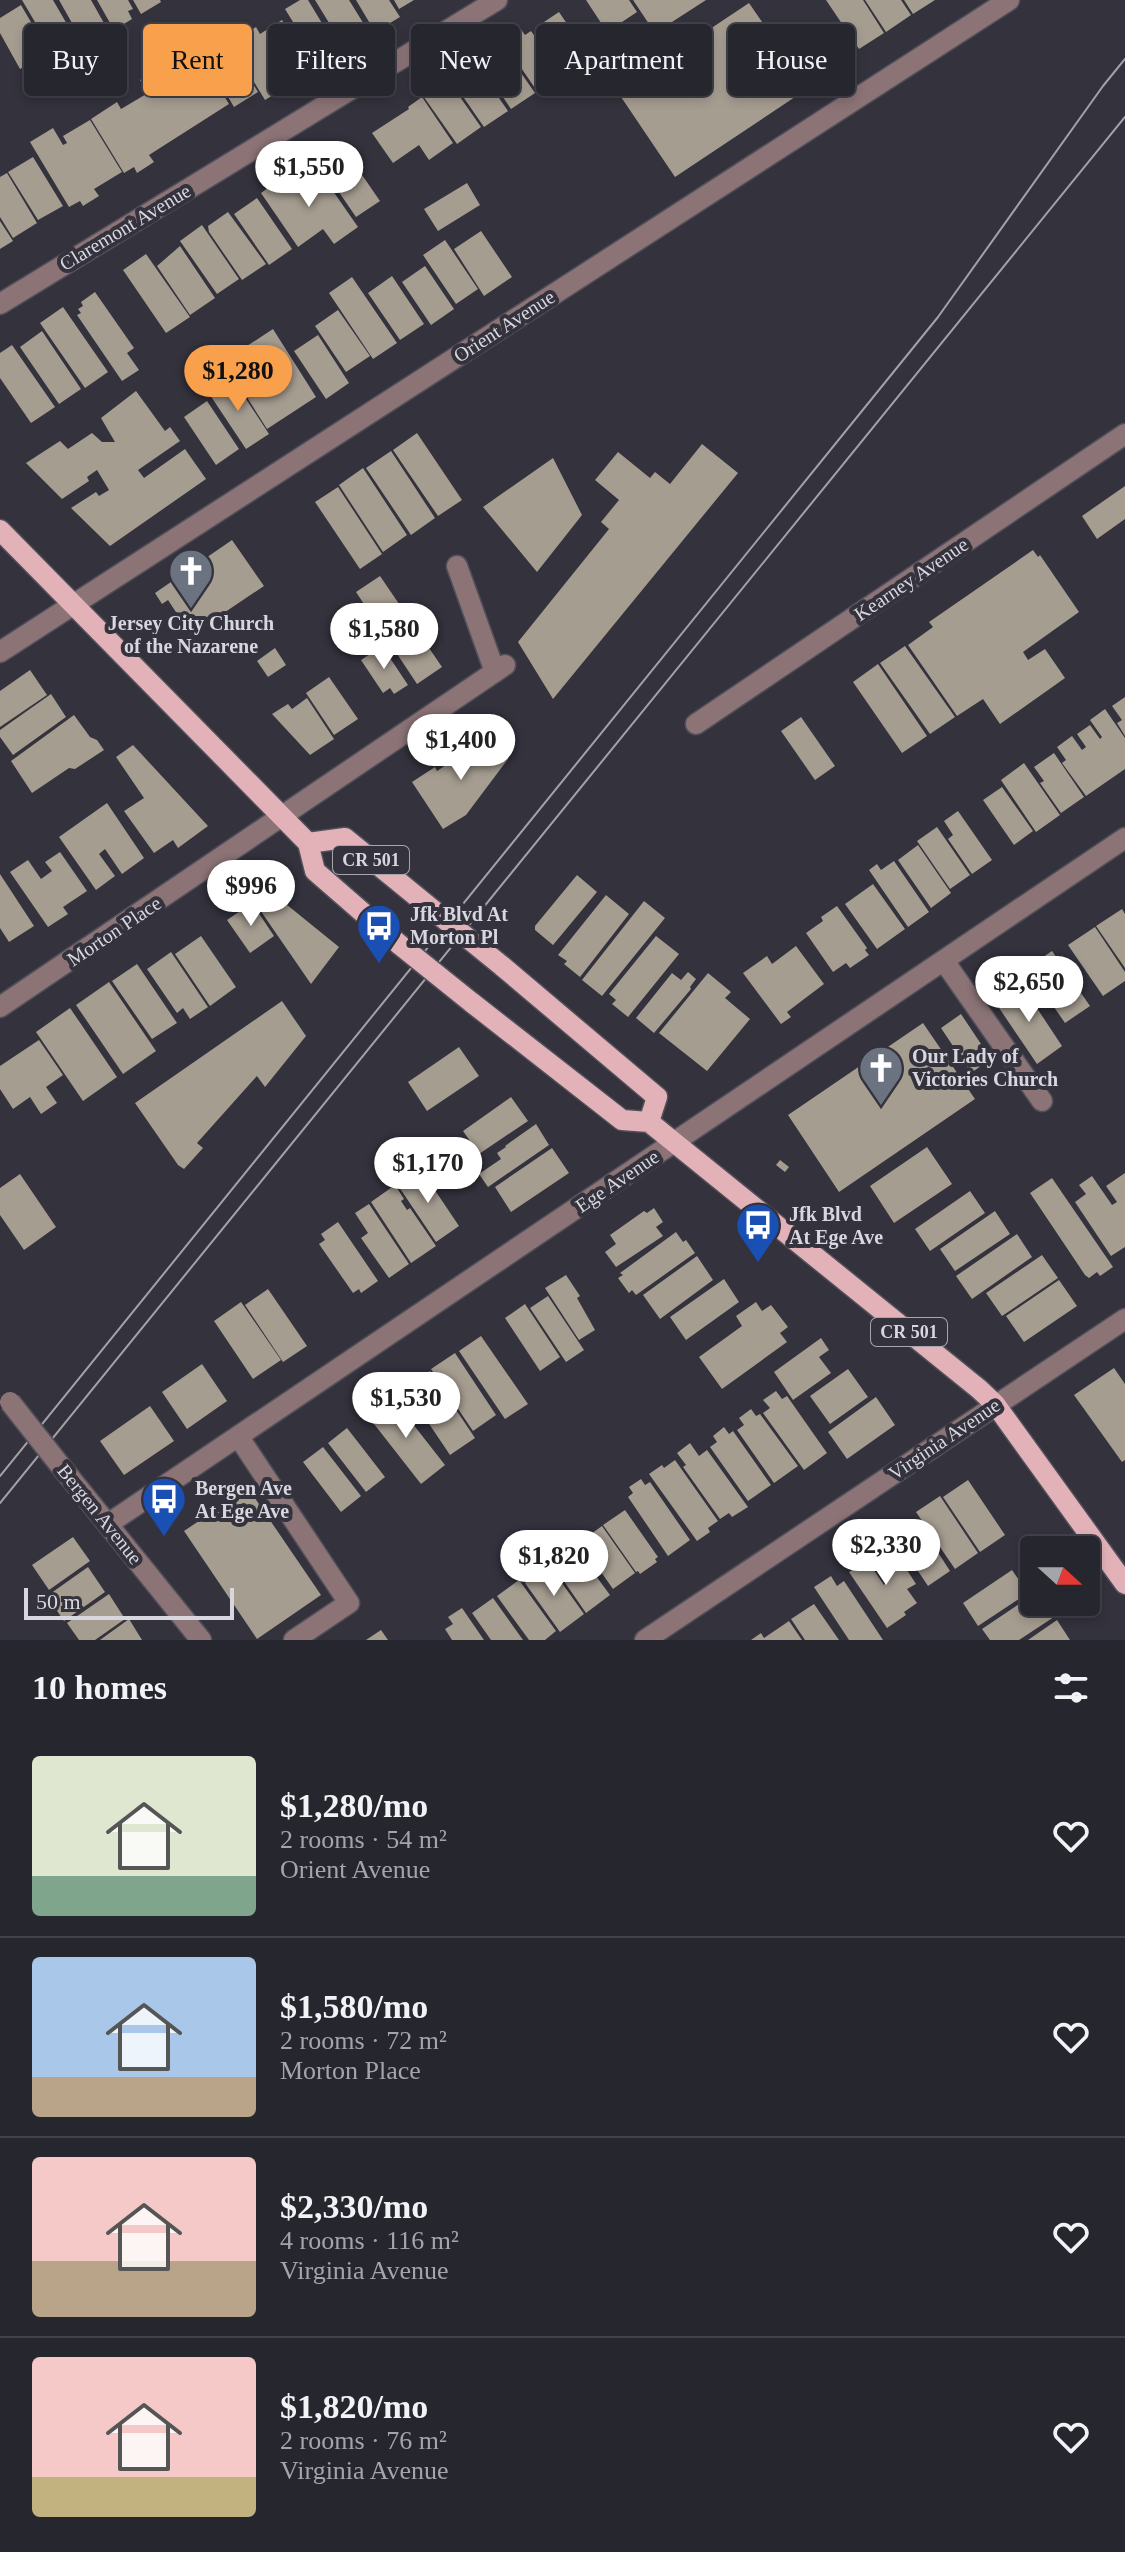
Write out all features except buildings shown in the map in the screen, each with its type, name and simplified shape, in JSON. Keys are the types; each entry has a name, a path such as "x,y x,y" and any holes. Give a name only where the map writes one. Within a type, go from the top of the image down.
{"main road":[{"name":"CR 501","path":"0,530 308,843 315,871 400,945 622,1120 649,1122 995,1404 1125,1584"},
{"name":"CR 501","path":"308,843 345,838 502,966 657,1097 649,1122"}],"street":[{"name":"Claremont Avenue","path":"0,304 497,0"},
{"name":"Orient Avenue","path":"0,652 1009,0"},
{"name":"Kearney Avenue","path":"696,724 1125,434"},
{"name":"Morton Place","path":"0,1007 500,669 457,566"},
{"name":"Ege Avenue","path":"108,1524 1125,838"},
{"path":"944,961 1042,1101"},
{"name":"Virginia Avenue","path":"645,1640 1125,1319"},
{"name":"Bergen Avenue","path":"5,1395 201,1640"},
{"path":"238,1436 349,1603 294,1640"}],"tram line":[{"path":"0,1476 938,317 1125,59"},
{"path":"0,1503 1125,117"}],"place":[{"name":"Jersey City Church of the Nazarene","path":"191,610"},
{"name":"Jfk Blvd At Morton Pl","path":"379,965"},
{"name":"Our Lady of Victories Church","path":"881,1107"},
{"name":"Jfk Blvd At Ege Ave","path":"758,1264"},
{"name":"Bergen Ave At Ege Ave","path":"164,1538"}]}
